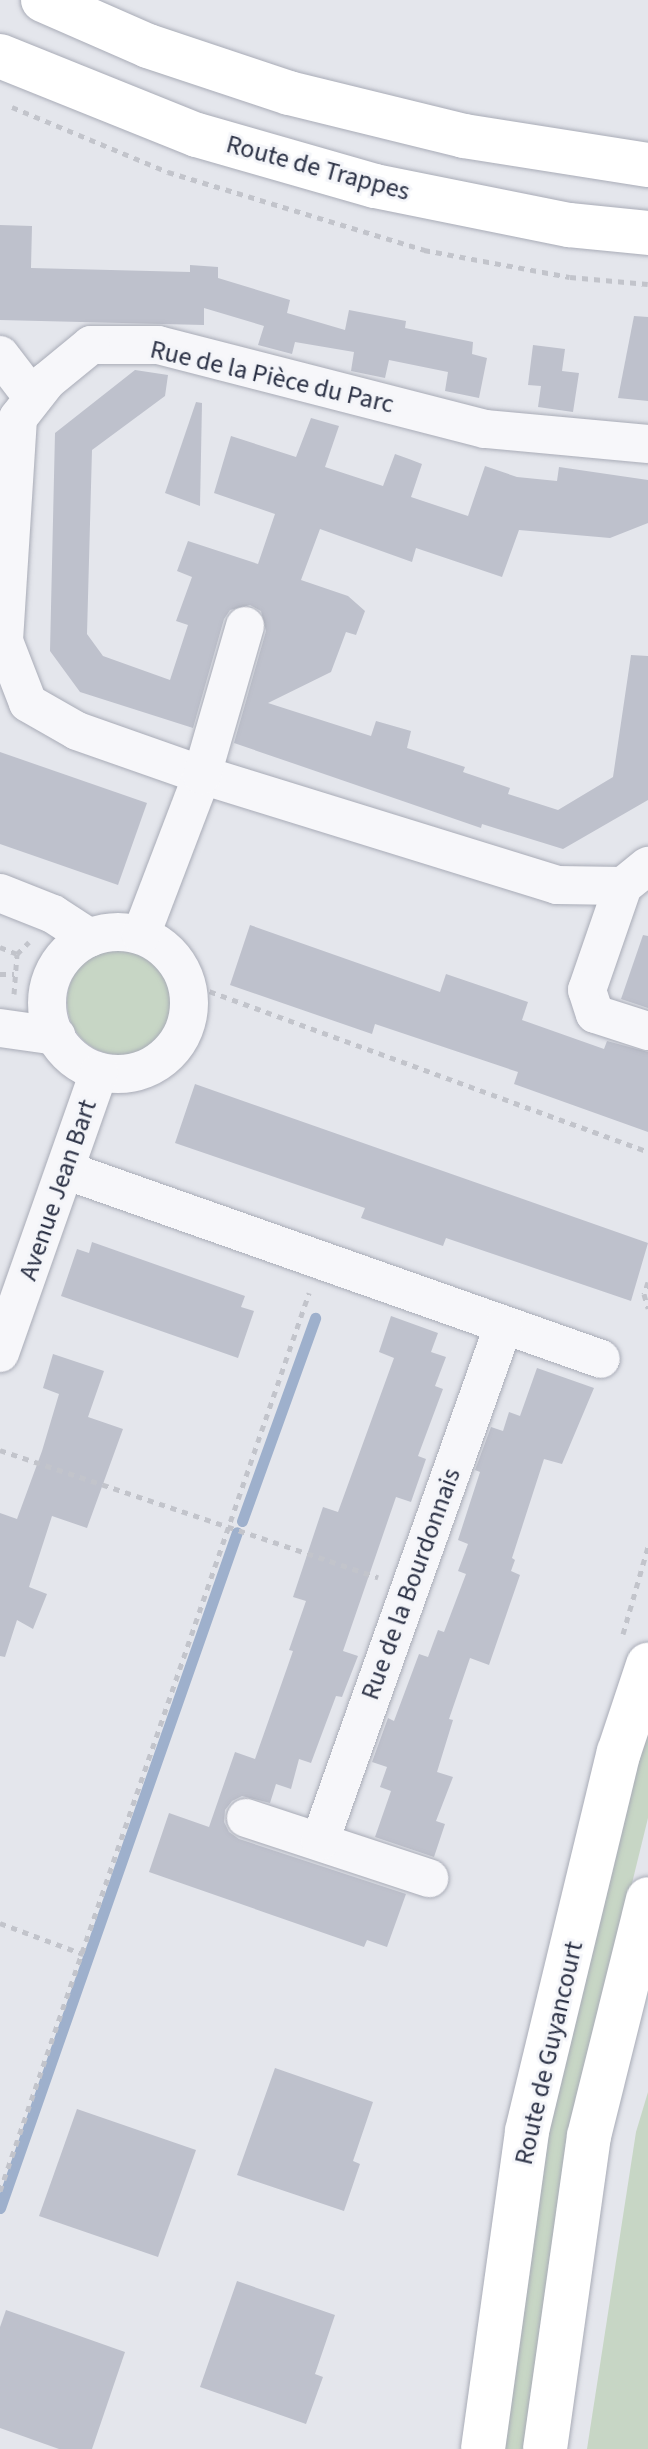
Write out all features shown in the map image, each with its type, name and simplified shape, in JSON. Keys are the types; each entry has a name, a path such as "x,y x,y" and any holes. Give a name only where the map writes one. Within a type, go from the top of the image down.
{"main road":[{"path":"43,0 148,46 289,93 464,136 648,165"},
{"name":"Route de Trappes","path":"0,56 197,135 375,186 569,225 648,233"},
{"name":"Route de Guyancourt","path":"483,2449 527,2131 619,1752 648,1665"},
{"path":"545,2449 589,2136 648,1899"}],"street":[{"name":"Rue de la Pièce du Parc","path":"636,876 557,885 202,775 77,731 28,703 4,641 18,418 47,381 91,345 158,345 485,429 648,444"},
{"path":"0,355 33,398"},
{"path":"141,935 202,775 245,626"},
{"path":"636,876 587,990 595,1014 648,1031"},
{"path":"0,893 53,914 90,938"},
{"path":"106,932 141,935 162,946 177,963 187,983 190,1004 186,1026 176,1045 161,1060 142,1070 121,1074 99,1072 67,1052 56,1036 48,1003 56,969 70,951 90,938 106,932"},
{"path":"8,1015 56,1036"},
{"name":"Avenue Jean Bart","path":"0,1353 99,1072"},
{"path":"65,1170 503,1327 601,1359"},
{"name":"Rue de la Bourdonnais","path":"320,1841 503,1327"},
{"path":"246,1818 429,1878"}],"path":[{"path":"8,1015 17,954 38,934"},
{"path":"0,947 17,954"},
{"path":"0,974 14,974"},
{"path":"187,983 648,1152"},
{"path":"0,2191 231,1528 320,1262"},
{"path":"648,1282 644,1294 648,1308"},
{"path":"0,1450 410,1586"},
{"path":"0,1923 83,1954"}],"green space":[{"path":"120,949 140,953 157,965 169,982 173,1002 169,1022 157,1039 140,1051 120,1055 100,1051 83,1039 71,1022 67,1002 71,982 83,965 100,953"},
{"path":"648,1714 648,1818 609,1977 529,2449 501,2449 544,2134"},
{"path":"648,2092 648,2449 587,2449 636,2132"}],"building":[{"path":"0,225 32,226 31,268 190,272 190,265 218,267 218,278 290,300 287,313 345,330 349,310 406,321 405,328 473,342 472,354 487,358 479,398 445,391 448,372 389,360 385,378 351,371 354,352 295,342 292,354 258,345 264,326 204,308 204,325 0,320"},
{"path":"634,316 648,317 648,401 618,398"},
{"path":"533,345 565,349 562,371 579,373 573,412 538,407 541,386 528,385"},
{"path":"135,370 168,375 165,396 92,450 87,634 103,656 170,680 188,625 176,621 192,577 177,571 188,541 258,564 275,514 214,493 231,436 296,457 311,418 339,426 325,467 383,486 395,454 422,464 411,497 468,516 485,466 517,477 557,481 559,467 648,480 648,523 610,538 519,530 502,577 416,548 412,562 320,529 301,580 348,596 365,611 356,635 346,632 331,672 268,703 371,736 376,721 411,731 407,748 465,767 463,772 510,788 508,794 558,810 613,777 631,655 648,656 648,800 563,849 482,824 481,828 234,743 266,631 261,611 250,605 230,610 224,619 193,728 80,692 50,651 55,433"},
{"path":"196,402 202,403 200,506 165,493"},
{"path":"0,752 147,803 118,885 0,844"},
{"path":"250,925 440,992 446,974 528,1002 522,1020 604,1049 607,1041 648,1052 648,1132 514,1084 518,1072 375,1024 372,1034 230,985"},
{"path":"643,935 648,936 648,1008 621,999"},
{"path":"195,1084 648,1243 631,1301 446,1238 443,1246 361,1218 365,1208 175,1143"},
{"path":"92,1242 245,1296 241,1307 254,1311 238,1358 61,1296 77,1249 89,1253"},
{"path":"391,1316 438,1333 431,1352 446,1357 435,1386 443,1389 418,1456 426,1459 411,1502 396,1497 343,1651 358,1656 342,1697 336,1696 311,1763 299,1759 291,1789 276,1784 270,1803 242,1796 232,1801 225,1810 224,1822 229,1832 239,1839 406,1894 387,1947 367,1940 364,1947 149,1872 169,1813 209,1827 235,1752 255,1759 293,1651 289,1650 306,1601 293,1597 323,1507 338,1512 394,1358 379,1352"},
{"path":"53,1354 104,1371 88,1417 123,1429 87,1528 52,1516 29,1587 47,1594 33,1629 17,1620 5,1657 0,1656 0,1513 17,1519 42,1451 59,1394 43,1388"},
{"path":"537,1368 594,1388 562,1464 544,1459 512,1558 515,1560 511,1571 520,1575 489,1665 470,1658 449,1719 453,1720 437,1772 453,1777 436,1821 445,1824 434,1857 375,1837 391,1791 380,1787 387,1767 372,1762 388,1718 394,1721 419,1654 428,1657 438,1630 444,1632 466,1574 458,1571 468,1544 458,1540 480,1472 475,1470 491,1427 503,1431 509,1412 520,1416"},
{"path":"275,2068 373,2102 353,2161 360,2164 344,2211 237,2175"},
{"path":"77,2109 196,2150 158,2257 39,2216"},
{"path":"237,2281 335,2315 315,2374 323,2377 306,2424 200,2387"},
{"path":"6,2310 125,2352 92,2449 59,2449 0,2428 0,2327"}],"waterway":[{"path":"242,1521 315,1318"},
{"path":"0,2208 237,1532"}]}
